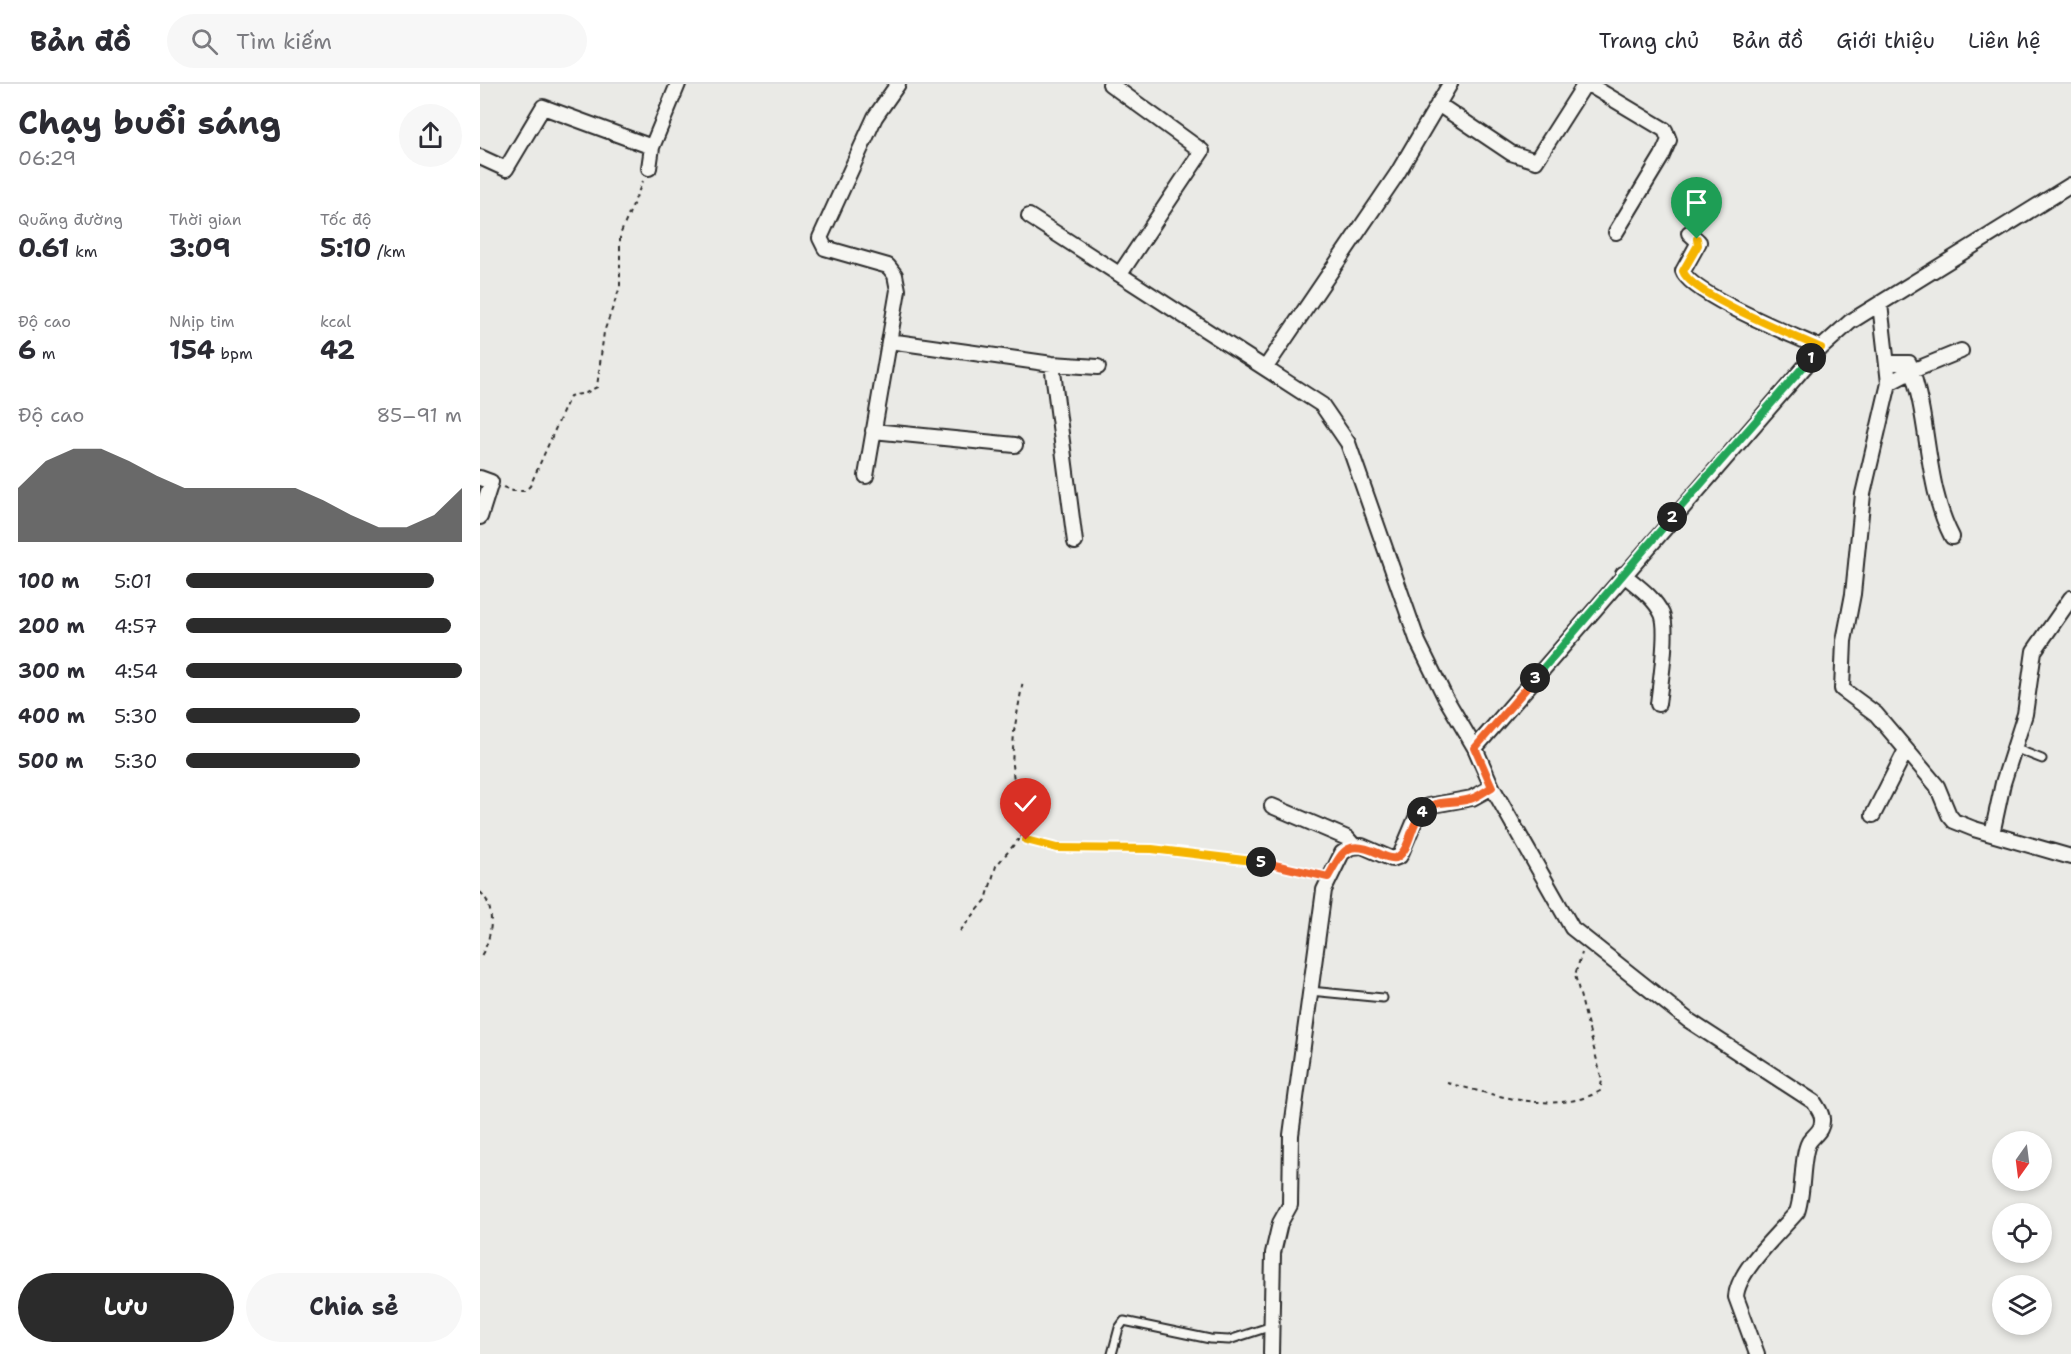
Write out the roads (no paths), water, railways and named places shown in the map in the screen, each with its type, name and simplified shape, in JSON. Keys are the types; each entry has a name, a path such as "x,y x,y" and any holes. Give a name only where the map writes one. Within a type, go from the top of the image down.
{"street":[{"path":"650,168 652,147 678,84"},
{"path":"866,476 898,290 895,275 888,266 825,248 820,238 876,117 897,84"},
{"path":"1110,84 1202,151 1120,274"},
{"path":"1266,367 1397,174 1450,84"},
{"path":"1438,104 1511,153 1536,161 1586,84 1665,130 1669,140 1662,156 1616,232"},
{"path":"480,157 506,169 543,107 652,147"},
{"path":"1475,748 1623,574 1821,348 1850,322 2071,185"},
{"path":"1029,216 1322,405 1348,443 1418,642 1445,697 1475,748 1492,787 1572,928 1688,1020 1814,1102 1821,1112 1818,1135 1808,1146 1801,1202 1797,1212 1747,1270 1736,1288 1736,1297 1757,1354"},
{"path":"1689,233 1699,242 1683,271 1687,279 1729,306 1821,348"},
{"path":"1880,304 1889,383 1863,494 1841,684 1845,693 1876,714 1936,786 1954,821 2071,857"},
{"path":"889,341 1052,364 1098,367"},
{"path":"1889,383 1961,351"},
{"path":"1888,363 1909,363 1912,371 1924,415 1936,501 1952,537"},
{"path":"1052,364 1075,542"},
{"path":"873,431 1015,445"},
{"path":"480,517 486,480"},
{"path":"1623,574 1654,601 1664,617 1664,656 1658,704"},
{"path":"1992,834 2025,714 2034,651 2071,598"},
{"path":"1873,815 1906,750"},
{"path":"1271,1354 1272,1253 1280,1223 1291,1199 1291,1135 1317,924 1328,877 1342,853 1354,846 1362,846 1396,858 1404,852 1416,818 1428,806 1472,798 1492,787"},
{"path":"1272,806 1347,838 1354,846"}],"lane":[{"path":"2014,748 2042,759"},
{"path":"1310,991 1383,998"},
{"path":"1112,1354 1119,1328 1124,1321 1210,1339 1229,1340 1272,1326"}]}
